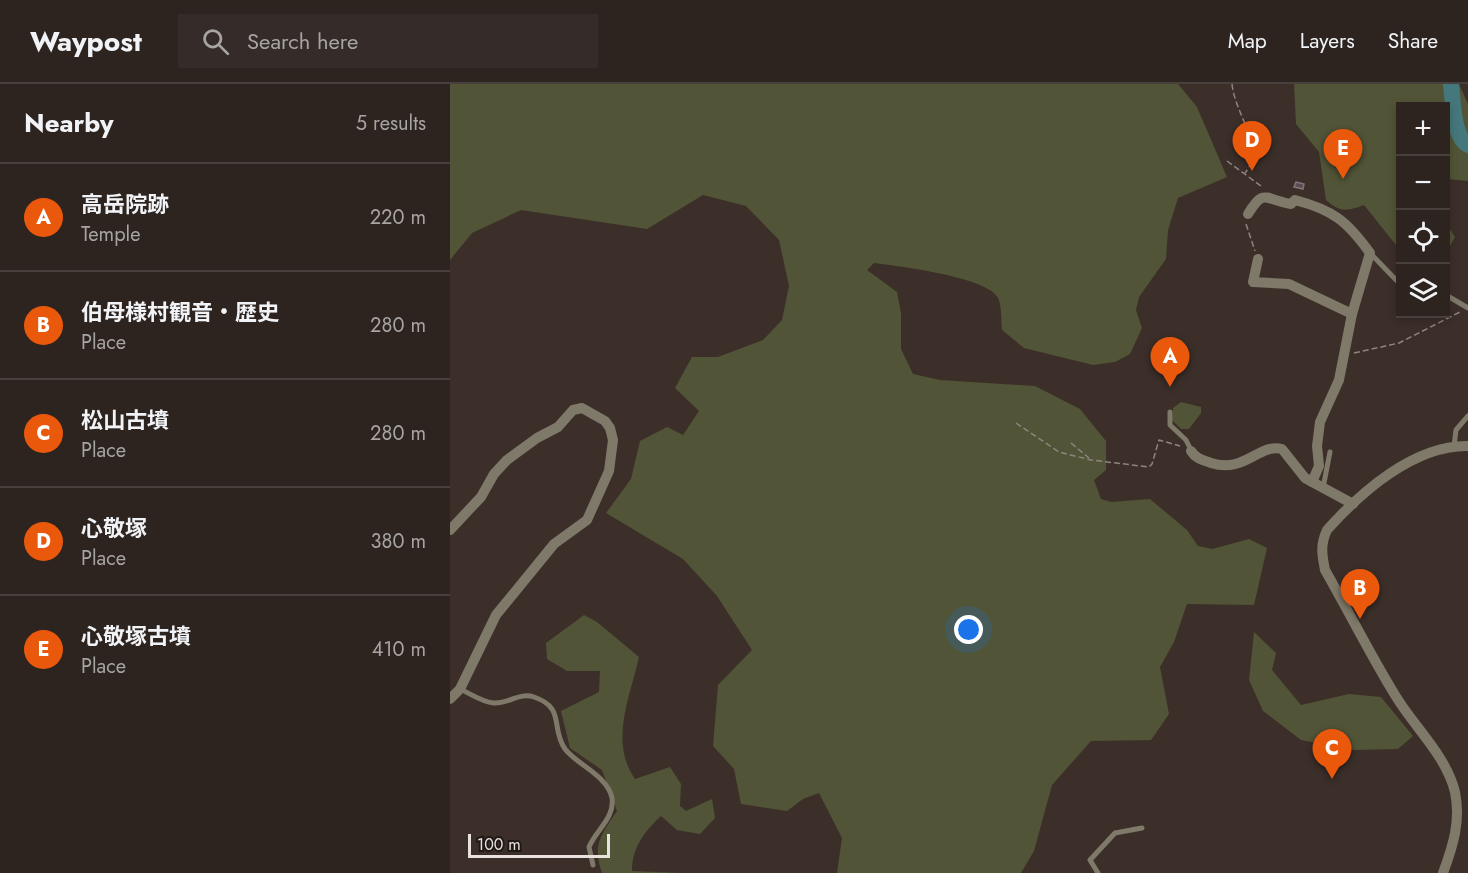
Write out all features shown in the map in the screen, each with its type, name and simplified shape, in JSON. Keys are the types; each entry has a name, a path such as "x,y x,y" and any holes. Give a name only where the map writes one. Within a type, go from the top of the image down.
{"street":[{"path":"1248,214 1257,198 1263,196 1274,201 1291,204 1295,200 1324,208 1356,233 1370,253 1352,314 1336,389 1320,423 1317,446 1319,466 1312,482"},
{"path":"1258,259 1253,282 1289,284 1352,314"},
{"path":"450,530 480,497 494,474 507,460 531,442 558,427 573,410 582,408 605,421 610,428 613,440 609,471 587,520 554,544 496,615 460,689 450,699"},
{"path":"1443,873 1457,825 1455,793 1450,777 1396,696 1325,570 1321,554 1322,540 1327,530 1353,504 1413,460 1445,447 1468,446"},
{"path":"1191,451 1198,458 1218,465 1233,466 1275,447 1287,453 1297,471 1312,482 1353,504"}],"lane":[{"path":"1370,253 1396,279"},
{"path":"1450,297 1468,308"},
{"path":"1170,412 1170,424 1186,440 1191,451"},
{"path":"1454,446 1456,430 1468,416"},
{"path":"1323,488 1330,452"},
{"path":"460,689 493,704 524,696 532,696 550,704 556,716 561,741 567,752 608,787 611,796 612,806 608,819 589,847 593,864"},
{"path":"1098,873 1090,860 1115,833 1142,828"}],"path":[{"path":"1232,84 1238,111 1254,150 1252,163 1245,172"},
{"path":"1227,161 1245,172 1267,191"},
{"path":"1248,214 1247,230 1258,259"},
{"path":"1344,355 1399,343 1468,308"},
{"path":"1016,423 1059,452 1091,460 1149,467 1152,464 1156,443 1163,439 1191,451"},
{"path":"1071,443 1091,460"}],"green space":[{"path":"450,84 1178,84 1197,107 1227,177 1178,198 1168,230 1166,259 1139,297 1136,310 1142,328 1130,354 1115,362 1093,365 1024,348 1002,330 998,298 978,284 961,278 874,263 867,270 897,292 901,313 901,349 913,374 940,380 1035,386 1080,409 1106,441 1106,470 1094,480 1101,499 1111,502 1150,499 1187,530 1198,546 1212,549 1249,539 1267,548 1254,605 1187,604 1174,642 1160,667 1169,714 1151,740 1091,741 1052,785 1034,851 1021,873 837,873 842,838 819,793 803,799 787,811 741,804 734,769 713,746 718,685 752,650 717,596 683,559 606,513 631,479 640,441 667,427 683,435 699,411 675,388 692,357 718,357 763,340 782,320 789,286 779,240 746,206 703,195 647,229 521,210 472,233 450,260"},
{"path":"1294,84 1459,84 1468,104 1468,181 1450,179 1450,102 1396,102 1396,245 1364,205 1344,210 1326,200 1319,152 1296,124"},
{"path":"1450,229 1455,237 1450,246"},
{"path":"1181,402 1201,407 1201,413 1189,429 1181,429 1172,420 1173,408"},
{"path":"584,615 597,622 639,657 627,703 622,735 627,765 635,779 670,767 681,784 680,806 686,811 712,799 715,818 700,834 677,830 661,816 644,834 634,855 632,871 681,873 602,873 598,847 606,827 617,811 602,770 570,748 561,711 599,692 600,671 567,671 547,659 546,643"},
{"path":"1254,632 1276,653 1272,670 1301,705 1349,694 1381,697 1413,736 1398,749 1354,750 1301,740 1263,711 1249,680"}],"building":[{"path":"1296,182 1304,184 1303,189 1294,187"}],"waterway":[{"path":"1451,84 1457,127 1463,141 1468,145"}],"place":[{"name":"心敬塚","path":"1252,171"},
{"name":"心敬塚古墳","path":"1343,179"},
{"name":"高岳院跡","path":"1170,387"},
{"name":"伯母様村観音・歴史","path":"1360,619"},
{"name":"松山古墳","path":"1332,779"}]}
